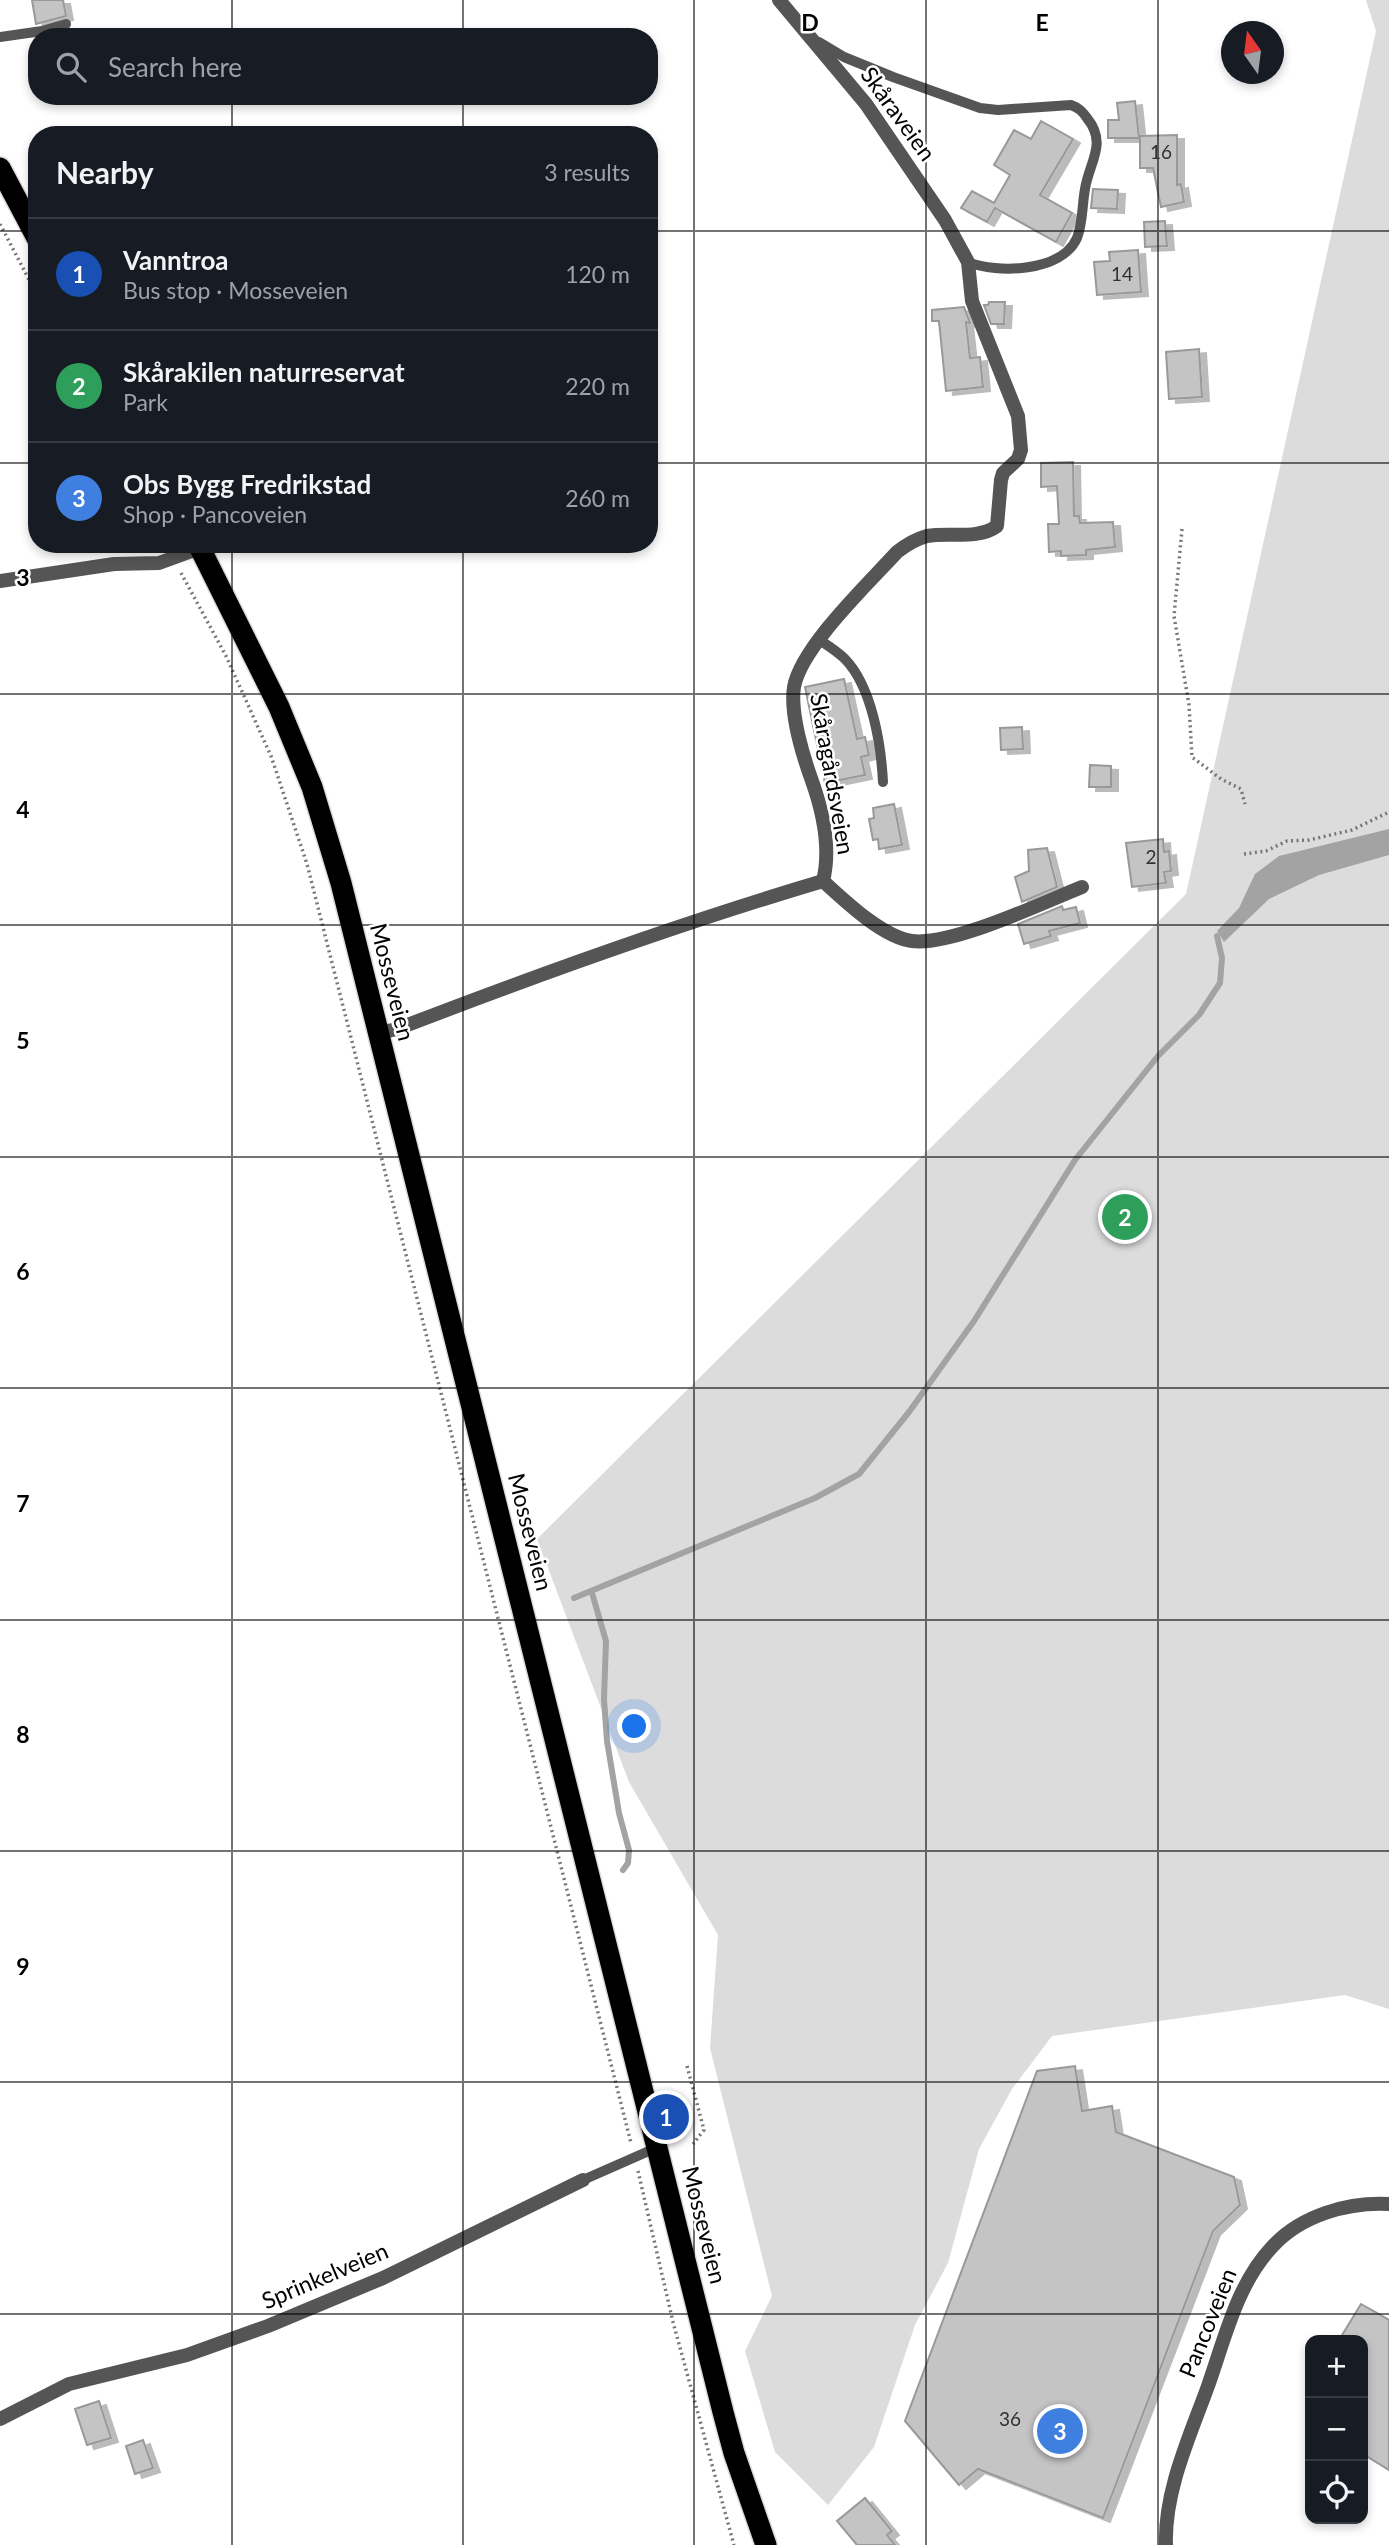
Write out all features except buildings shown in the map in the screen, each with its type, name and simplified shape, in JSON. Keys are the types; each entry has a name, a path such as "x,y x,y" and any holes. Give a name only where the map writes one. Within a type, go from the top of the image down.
{"highway":[{"path":"0,168 28,221"},
{"name":"Mosseveien","path":"202,553 279,707 312,787 341,883 734,2453 766,2545"}],"street":[{"name":"Skåraveien","path":"779,0 866,104 944,220 968,262"},
{"name":"Skåragårdsveien","path":"822,881 827,851 793,699 803,663 818,639 907,544 926,536 981,533 997,526 1003,473 1018,459 1021,450 1017,416 972,301 968,262"},
{"name":"Mosseveien","path":"0,581 114,564 159,563 186,553"},
{"name":"Skåragårdsveien","path":"378,1033 397,1029 551,970 722,911 822,881"},
{"name":"Skåragårdsveien","path":"822,881 873,924 911,941 945,937 977,928 1082,887"},
{"name":"Sprinkelveien","path":"0,2419 69,2384 187,2355 268,2326 383,2278 583,2180"},
{"name":"Pancoveien","path":"1166,2545 1173,2490 1194,2422 1228,2327 1257,2264 1274,2244 1301,2224 1316,2217 1352,2206 1389,2204"}],"lane":[{"path":"52,28 66,24"},
{"path":"0,37 28,33"},
{"path":"813,39 844,57 980,108 998,110 1062,104 1079,108 1097,133 1077,238 1071,248 1062,255 1030,267 997,269 968,262"},
{"path":"818,639 843,657 863,687 881,752 883,782"},
{"name":"Sprinkelveien","path":"583,2180 634,2155 658,2147"}],"path":[{"path":"0,224 28,278"},
{"path":"1182,529 1174,616 1189,705 1192,757 1221,779 1241,789 1245,804"},
{"path":"174,559 226,656 271,756 307,864 634,2155 673,2322 734,2545"},
{"path":"1244,853 1266,850 1287,841 1309,840 1352,830 1389,812"},
{"path":"687,2066 704,2130 693,2144"}],"shaded area":[{"path":"1366,0 1389,0 1389,2009 1345,1995 1052,2036 1012,2089 979,2149 948,2263 915,2325 874,2447 828,2505 775,2452 745,2351 772,2296 710,2048 718,1935 629,1782 537,1539 1186,894 1376,31"},
{"path":"1389,829 1389,855 1319,875 1269,899 1224,942 1217,931 1239,908 1255,874 1279,856"}],"waterway":[{"path":"574,1598 815,1498 859,1474 909,1412 974,1321 1075,1160 1158,1056 1199,1015 1220,983 1222,958 1217,936"},
{"path":"592,1593 606,1641 604,1699 607,1741 619,1813 629,1850 628,1863 623,1870"}],"place":[{"name":"Skårakilen naturreservat","path":"1125,1217"},
{"name":"Vanntroa","path":"666,2117"},
{"name":"Obs Bygg Fredrikstad","path":"1060,2431"}]}
